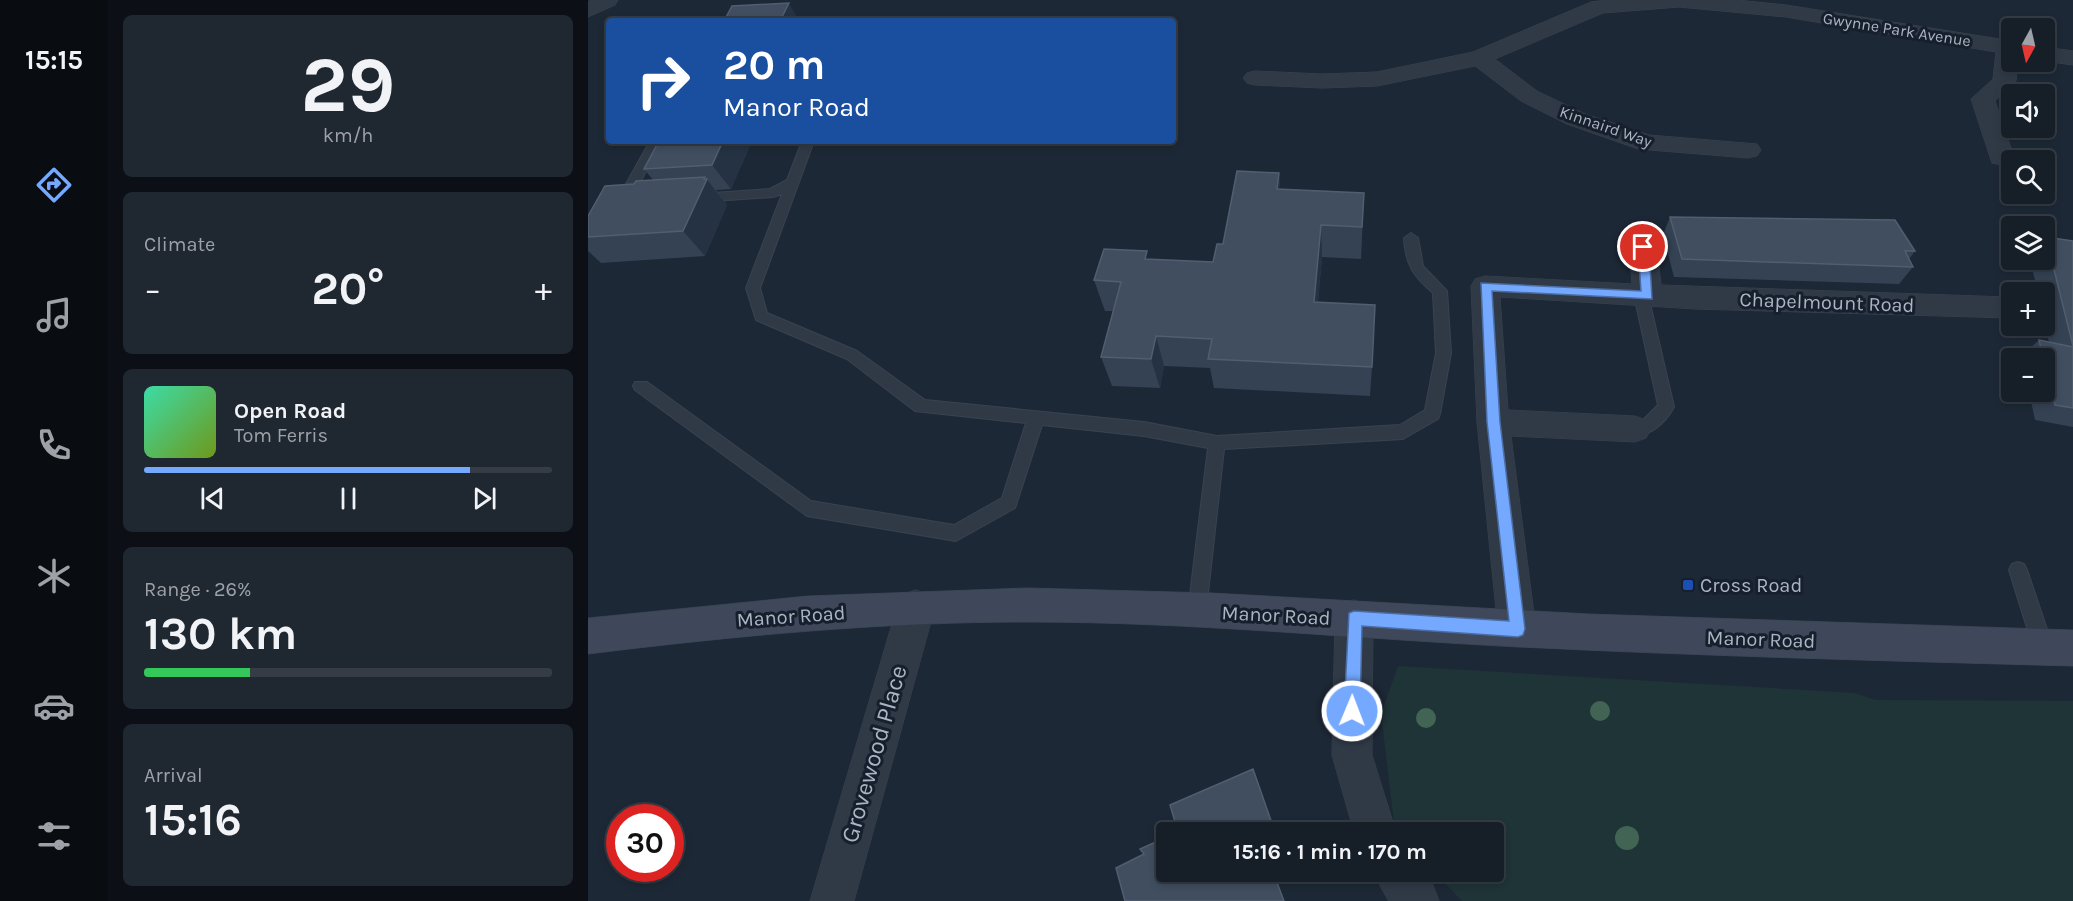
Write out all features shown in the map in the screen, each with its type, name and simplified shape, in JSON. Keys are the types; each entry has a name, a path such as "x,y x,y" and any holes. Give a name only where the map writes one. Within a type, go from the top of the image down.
{"main road":[{"name":"Manor Road","path":"588,636 696,623 915,607 1030,605 1354,618 1518,629 2058,648"}],"street":[{"path":"588,11 607,0"},
{"name":"Gwynne Park Avenue","path":"1255,78 1322,81 1377,79 1479,58 1599,7 1679,2 1786,5 2001,46"},
{"path":"2055,56 2073,58"},
{"name":"Kinnaird Way","path":"1479,58 1529,96 1576,119 1647,143 1748,150"},
{"path":"2001,157 1983,99 2004,81 2006,72"},
{"path":"1643,247 1644,295"},
{"name":"Chapelmount Road","path":"1518,629 1493,422 1485,286 1644,295 2001,308"},
{"path":"1493,422 1635,429"},
{"name":"Grovewood Place","path":"832,901 915,607"},
{"path":"1354,618 1352,755 1372,822"},
{"path":"1403,882 1417,901"}],"lane":[{"path":"648,202 636,203 627,195 654,144"},
{"path":"807,144 753,288 761,316 852,355 921,406 1035,420 1144,429 1217,443 1403,432 1432,414 1442,381 1444,312 1440,291 1417,273 1411,260 1411,238"},
{"path":"682,200 773,193 791,183"},
{"path":"1635,429 1648,426 1666,407 1644,295"},
{"path":"641,386 807,508 956,533 1009,504 1035,420"},
{"path":"1197,611 1217,443"},
{"path":"2018,570 2058,648"}],"green space":[{"path":"1398,666 1854,693 1876,700 2073,701 2073,901 1462,901 1444,882 1504,882 1504,822 1394,822 1381,714"}],"building":[{"path":"789,3 782,18 726,18 732,6"},
{"path":"657,144 722,144 712,165 644,169"},
{"path":"1237,171 1279,173 1277,189 1364,193 1362,227 1321,225 1314,302 1375,305 1372,367 1208,359 1212,339 1156,336 1151,359 1101,357 1121,282 1094,280 1104,249 1147,251 1145,259 1213,262 1217,244 1223,244"},
{"path":"705,177 704,179 707,179 683,231 588,237 588,216 605,186 634,184 636,181"},
{"path":"1670,217 1895,220 1915,251 1905,251 1913,267 1682,259"},
{"path":"2055,238 2073,241 2073,346 2054,270"},
{"path":"2039,340 2073,347 2073,408 2055,405 2055,348 2041,348"},
{"path":"1253,769 1272,822 1175,822 1170,805"},
{"path":"1156,842 1156,882 1277,882 1284,901 1125,901 1116,868 1144,854 1140,849"}],"place":[{"name":"Cross Road","path":"1688,585"}],"route":[{"path":"1352,711 1354,618 1518,629 1516,597 1493,422 1485,286 1648,296 1643,247"}]}
